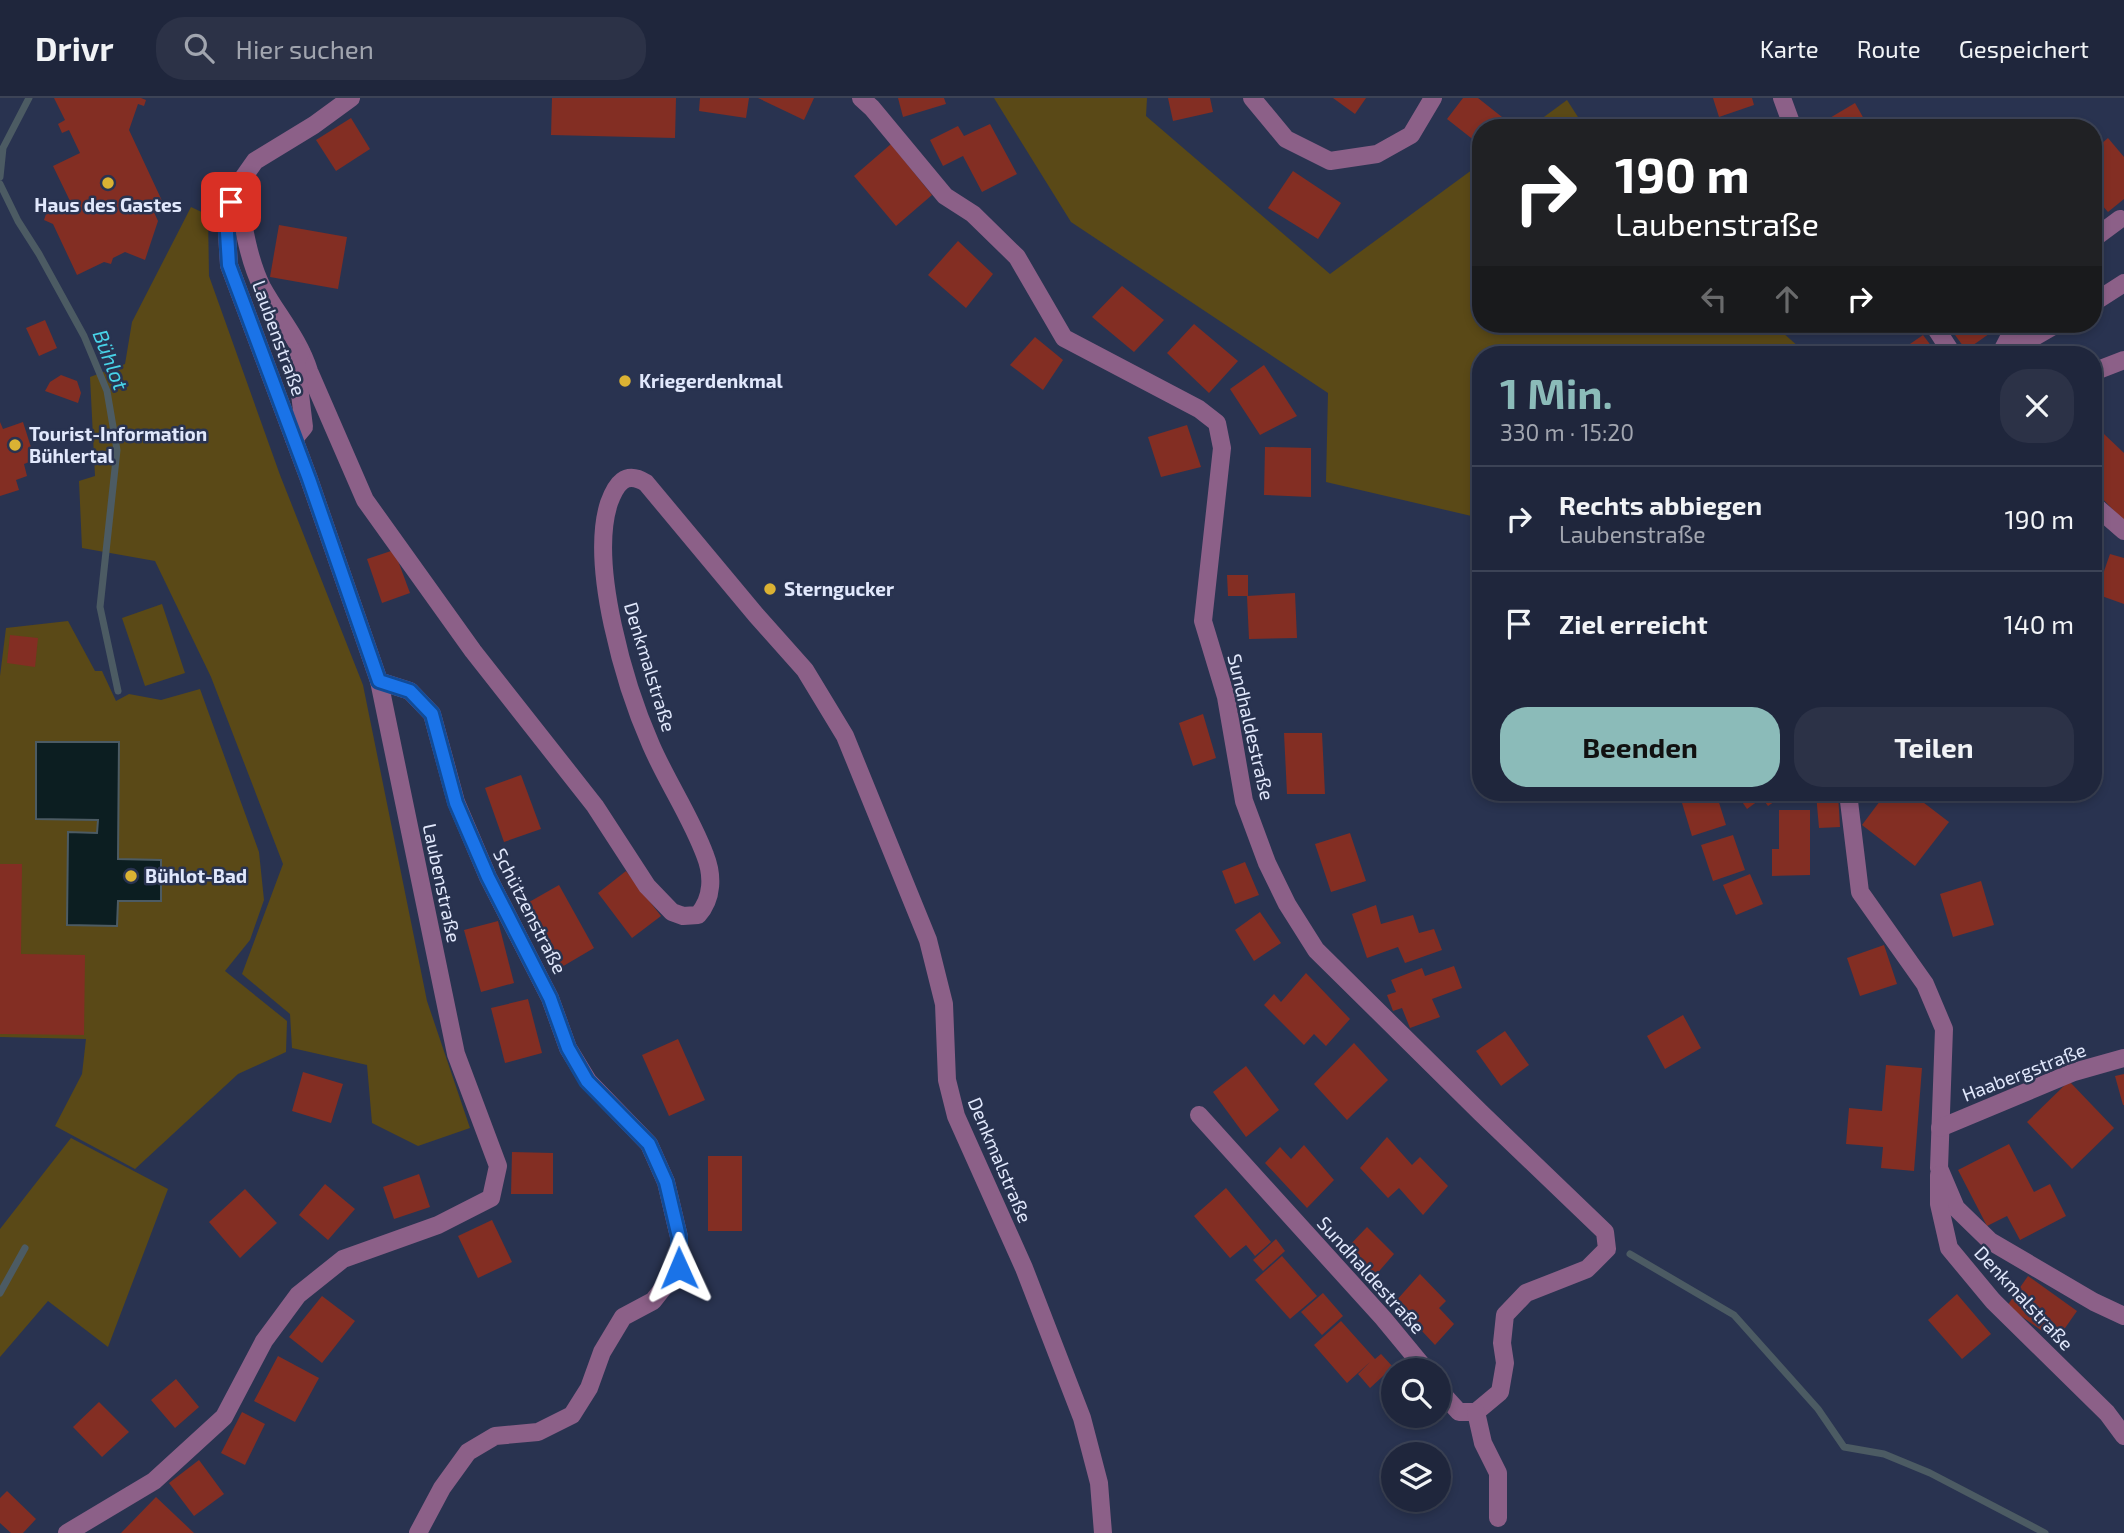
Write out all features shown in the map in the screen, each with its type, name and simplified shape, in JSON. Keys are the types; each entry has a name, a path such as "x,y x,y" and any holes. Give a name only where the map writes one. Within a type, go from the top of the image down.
{"street":[{"name":"Laubenstraße","path":"67,1533 154,1480 224,1416 264,1341 298,1295 343,1259 438,1225 491,1198 498,1166 456,1054 379,681 294,439 229,265 226,216 236,188 255,161 314,125 351,98"},
{"name":"Sundhaldestraße","path":"860,98 872,108 945,196 973,214 1017,257 1064,338 1199,408 1217,423 1222,448 1203,621 1226,697 1244,801 1267,863 1287,904 1316,950 1480,1114 1605,1232 1607,1250 1587,1269 1526,1293 1505,1315 1502,1343 1505,1363 1500,1392 1476,1412"},
{"path":"1252,98 1286,139 1330,161 1377,154 1411,135 1433,98"},
{"path":"1782,98 1790,119"},
{"name":"Denkmalstraße","path":"236,188 245,232 262,286 302,349 365,500 473,651 595,806 647,886 672,912 683,916 698,915 708,904 710,881 706,856 651,744 633,698 612,626 604,570 605,516 614,487 629,477 636,477 646,483 805,670 845,736 928,940 944,1004 947,1080 956,1116 1019,1256 1082,1418 1099,1483 1103,1533"},
{"path":"2102,232 2120,219"},
{"path":"2102,297 2124,283"},
{"path":"2018,346 2041,333"},
{"path":"294,439 304,427 296,361 302,349"},
{"path":"2102,369 2124,360"},
{"path":"2102,512 2124,531"},
{"name":"Schützenstraße","path":"379,681 410,691 432,714 456,803 488,877 550,998 568,1048 587,1081 649,1144 666,1182 679,1237 679,1268 653,1301 622,1317 602,1352 589,1388 572,1415 538,1432 495,1436 468,1452 442,1488 418,1533"},
{"name":"Haabergstraße","path":"1849,801 1860,892 1925,984 1944,1029 1939,1168 1956,1208 1990,1241 2094,1302 2124,1316"},
{"name":"Haabergstraße","path":"1940,1128 2062,1077 2124,1058"},
{"name":"Sundhaldestraße","path":"1199,1115 1416,1358"},
{"name":"Denkmalstraße","path":"1939,1168 1939,1204 1949,1248 1993,1301 2106,1413 2124,1436"},
{"path":"1451,1403 1459,1412 1476,1412 1483,1443 1498,1473 1498,1518"}],"shaded area":[{"path":"994,98 1147,98 1146,116 1330,274 1472,170 1472,333 1783,333 1798,346 1472,346 1472,516 1326,482 1328,393 1071,222"},
{"path":"1567,100 1579,119 1541,119"},
{"path":"191,207 208,215 209,276 280,475 363,685 427,1001 470,1128 418,1146 372,1123 367,1065 292,1048 290,1014 242,974 283,864 211,677 155,561 82,548 79,481 95,476 90,377 125,364 132,322"},
{"path":"162,604 185,673 145,686 122,618"},
{"name":"Bühlot-Bad","path":"68,621 95,671 102,671 116,701 129,694 161,700 200,689 259,852 264,900 250,940 225,971 287,1021 286,1052 238,1074 135,1169 55,1126 82,1074 86,1039 0,1037 0,676 6,628"},
{"path":"36,742 119,742 118,859 161,860 161,901 118,901 117,926 67,925 68,832 97,833 98,820 36,819"},
{"path":"71,1138 168,1189 108,1347 48,1301 0,1357 0,1229"}],"building":[{"name":"Haus des Gastes","path":"54,98 146,100 144,106 138,104 129,130 164,205 153,210 158,221 145,260 125,252 113,258 111,264 104,262 77,275 53,224 44,220 50,202 59,206 70,201 53,166 80,153 69,130 62,133 58,124 65,120"},
{"path":"552,98 676,98 675,138 551,135"},
{"path":"700,98 749,98 746,118 699,111"},
{"path":"758,98 814,98 804,120"},
{"path":"898,98 944,98 946,104 903,117"},
{"path":"1168,98 1210,98 1213,112 1173,121"},
{"path":"1333,98 1366,98 1355,114"},
{"path":"1463,98 1478,98 1504,119 1472,119 1472,139 1447,119"},
{"path":"1713,98 1752,98 1754,105 1719,117"},
{"path":"1855,103 1864,119 1828,119"},
{"path":"351,118 370,149 336,171 316,140"},
{"path":"990,124 1017,174 982,192 963,156 943,166 930,140 958,126 964,136"},
{"path":"2108,138 2124,157 2124,199 2108,212 2102,205 2102,143"},
{"path":"891,144 932,195 896,226 854,176"},
{"path":"1293,171 1341,203 1318,239 1268,208"},
{"path":"279,225 347,237 338,289 270,277"},
{"path":"958,241 993,274 966,308 928,275"},
{"path":"1122,286 1164,320 1134,352 1092,317"},
{"path":"45,320 57,348 39,356 26,328"},
{"path":"1194,324 1238,361 1209,393 1167,353"},
{"path":"1954,333 1990,333 1972,346 1963,346"},
{"path":"1923,335 1931,346 1907,346"},
{"path":"1035,337 1063,360 1043,390 1010,365"},
{"path":"1264,365 1297,416 1260,435 1230,389"},
{"path":"61,375 77,381 81,393 78,403 45,391 50,382"},
{"name":"Tourist-Information Bühlertal","path":"0,422 3,429 23,422 35,460 24,464 27,476 16,480 19,490 0,496"},
{"path":"1187,425 1201,467 1161,477 1148,437"},
{"path":"2104,434 2124,453 2124,521 2102,498"},
{"path":"1265,447 1311,448 1311,497 1264,495"},
{"path":"394,550 410,593 382,603 367,559"},
{"path":"2110,554 2124,558 2124,604 2102,596 2102,577"},
{"path":"1227,575 1248,575 1248,596 1228,596"},
{"path":"1295,593 1297,638 1249,639 1247,596"},
{"path":"10,635 38,638 35,667 7,663"},
{"path":"1203,714 1216,758 1193,766 1179,723"},
{"path":"1284,733 1322,733 1325,794 1287,794"},
{"path":"521,775 541,829 504,842 485,788"},
{"path":"1681,801 1718,801 1726,825 1692,836"},
{"path":"1742,801 1758,801 1747,809"},
{"path":"1817,801 1838,801 1840,827 1819,828"},
{"path":"1880,801 1921,801 1949,822 1915,866 1862,825"},
{"path":"1779,810 1810,810 1810,875 1772,876 1772,849 1779,849"},
{"path":"1350,833 1366,881 1331,892 1315,844"},
{"path":"1733,835 1745,870 1713,881 1701,845"},
{"path":"1245,862 1259,895 1235,904 1222,871"},
{"path":"0,864 22,864 21,954 85,955 84,1035 0,1034"},
{"path":"626,871 661,916 632,938 598,893"},
{"path":"1750,874 1763,904 1736,915 1723,885"},
{"path":"1981,881 1994,925 1953,937 1940,894"},
{"path":"559,885 594,948 560,968 524,905"},
{"path":"1376,905 1381,924 1413,915 1419,933 1434,929 1442,950 1405,963 1398,947 1367,958 1352,914"},
{"path":"1260,912 1281,943 1254,961 1235,930"},
{"path":"498,921 514,983 481,992 464,930"},
{"path":"1884,945 1897,984 1860,996 1847,958"},
{"path":"1454,966 1462,988 1432,999 1440,1017 1410,1028 1402,1008 1393,1011 1387,995 1396,992 1391,980 1422,968 1425,976"},
{"path":"1306,973 1350,1019 1326,1046 1314,1034 1304,1045 1264,1005 1274,994 1281,1002"},
{"path":"528,999 542,1053 505,1063 491,1008"},
{"path":"1683,1015 1701,1048 1665,1069 1647,1036"},
{"path":"1505,1031 1529,1065 1501,1086 1476,1051"},
{"path":"678,1039 705,1100 669,1116 642,1055"},
{"path":"1354,1043 1388,1080 1347,1120 1314,1084"},
{"path":"1886,1065 1922,1068 1914,1171 1881,1168 1883,1147 1846,1144 1849,1108 1882,1111"},
{"path":"1246,1066 1279,1110 1246,1137 1213,1092"},
{"path":"303,1072 343,1084 331,1123 292,1111"},
{"path":"2124,1074 2124,1105 2123,1105 2115,1076"},
{"path":"2069,1081 2114,1128 2072,1169 2027,1122"},
{"path":"1387,1137 1412,1165 1420,1157 1448,1186 1423,1215 1399,1188 1388,1198 1360,1168"},
{"path":"2009,1144 2034,1192 2050,1184 2066,1216 2020,1240 2007,1216 1987,1226 1958,1170"},
{"path":"1304,1145 1334,1180 1307,1208 1265,1163 1280,1147 1291,1159"},
{"path":"512,1152 553,1153 553,1194 511,1194"},
{"path":"708,1156 742,1156 742,1231 708,1231"},
{"path":"419,1174 430,1207 394,1219 383,1187"},
{"path":"325,1184 355,1209 328,1240 299,1215"},
{"path":"1226,1188 1271,1242 1255,1256 1246,1245 1230,1258 1194,1216"},
{"path":"245,1189 277,1223 240,1258 209,1222"},
{"path":"492,1220 512,1262 478,1278 458,1236"},
{"path":"1367,1227 1394,1254 1374,1277 1347,1248"},
{"path":"1276,1239 1285,1251 1263,1271 1253,1260"},
{"path":"1282,1256 1317,1296 1290,1319 1255,1280"},
{"path":"1420,1274 1446,1301 1439,1308 1454,1324 1435,1345 1395,1302"},
{"path":"2028,1276 2077,1311 2056,1341 2007,1306"},
{"path":"1323,1293 1343,1316 1322,1335 1301,1312"},
{"path":"1957,1294 1991,1334 1962,1359 1928,1320"},
{"path":"322,1296 355,1321 322,1363 289,1337"},
{"path":"1341,1321 1375,1359 1381,1354 1385,1358 1381,1358 1381,1378 1370,1388 1358,1374 1370,1362 1347,1383 1314,1345"},
{"path":"278,1356 319,1378 295,1422 254,1401"},
{"path":"176,1379 199,1407 175,1428 151,1400"},
{"path":"99,1402 129,1432 102,1457 73,1427"},
{"path":"242,1412 265,1424 245,1465 221,1453"},
{"path":"199,1460 224,1494 194,1516 169,1483"},
{"path":"7,1491 36,1519 23,1533 11,1533 0,1523 0,1498"},
{"path":"156,1497 194,1533 121,1533"}],"waterway":[{"name":"Bühlot","path":"0,177 3,148 29,98"},
{"name":"Bühlot","path":"0,184 18,221 84,336 107,391 117,450 100,607 118,691"},
{"name":"Bühlot","path":"0,1293 25,1248"},
{"path":"1630,1254 1734,1315 1818,1409 1844,1447 1884,1454 1930,1473 2045,1533"}],"place":[{"name":"Haus des Gastes","path":"108,183"},
{"name":"Kriegerdenkmal","path":"625,381"},
{"name":"Tourist-Information Bühlertal","path":"15,445"},
{"name":"Sterngucker","path":"770,589"},
{"name":"Bühlot-Bad","path":"131,876"}],"route":[{"path":"231,202 226,216 229,265 309,479 379,681 410,691 432,714 456,803 488,877 550,998 568,1048 587,1081 649,1144 666,1182 679,1237 679,1268"}]}
